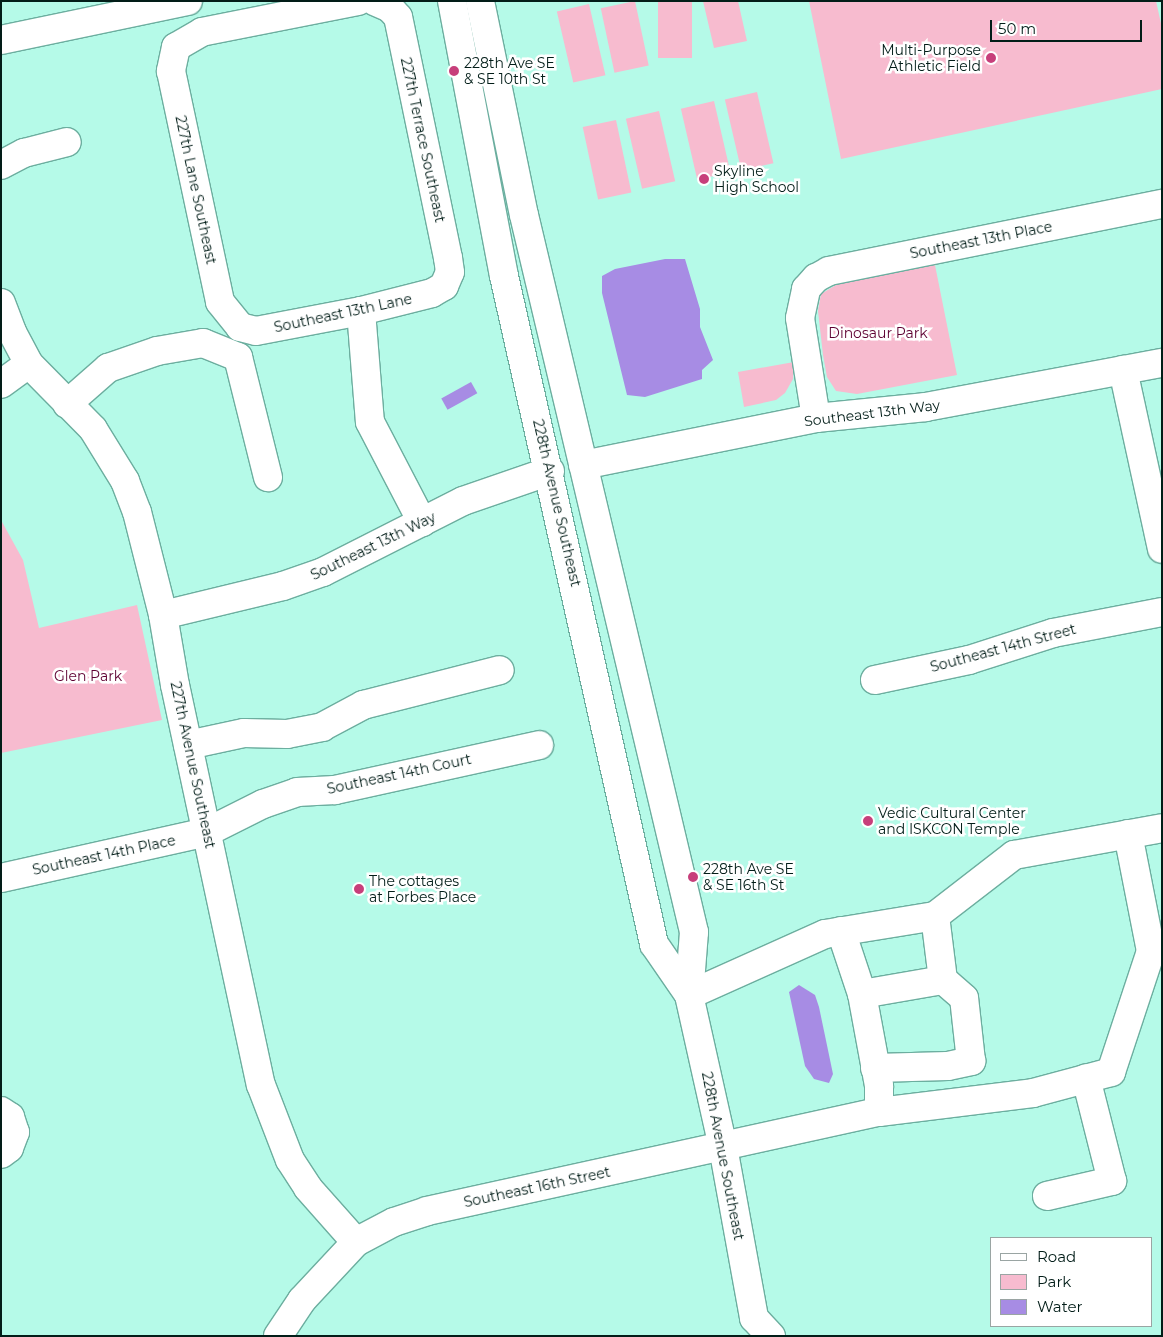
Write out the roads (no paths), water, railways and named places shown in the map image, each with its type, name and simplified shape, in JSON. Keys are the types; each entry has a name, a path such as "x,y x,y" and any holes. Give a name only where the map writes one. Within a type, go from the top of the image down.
{"street":[{"path":"1,40 188,1"},
{"name":"228th Avenue Southeast","path":"452,1 504,276 550,471 654,944 689,995"},
{"name":"228th Avenue Southeast","path":"480,1 549,322 694,932 689,995 723,1147 757,1330"},
{"path":"487,33 490,1"},
{"name":"227th Lane Southeast","path":"240,327 220,302 171,71 176,47 202,32 370,2"},
{"name":"227th Terrace Southeast","path":"370,2 390,8 398,17 448,258 450,272 444,286"},
{"path":"1,165 24,153 67,142"},
{"name":"Southeast 13th Place","path":"816,418 800,318 806,289 816,278 829,271 1162,204"},
{"name":"Southeast 13th Lane","path":"240,327 256,331 361,311 432,293 444,286"},
{"name":"227th Avenue Southeast","path":"1,303 12,332 29,364 93,429 125,481 137,512 164,615 188,745 208,832 260,1086 273,1124 290,1160 308,1188 356,1242"},
{"path":"361,311 370,422 422,522"},
{"path":"549,322 542,362 558,432 558,451 550,471 564,480 571,491 586,554 606,564"},
{"path":"67,404 108,368 157,351 203,343 238,357 268,477"},
{"name":"Southeast 13th Way","path":"582,465 816,418 926,407 1162,362"},
{"path":"1,384 29,364"},
{"path":"1123,370 1162,549"},
{"name":"Southeast 13th Way","path":"164,615 284,586 323,572 472,498 550,471"},
{"name":"Southeast 14th Street","path":"875,680 989,654 1053,633 1162,612"},
{"path":"188,745 244,733 287,734 322,727 363,705 500,670"},
{"name":"Southeast 14th Court","path":"208,832 236,816 297,792 335,790 539,745"},
{"path":"689,995 825,934 935,916 1014,854 1162,828"},
{"name":"Southeast 14th Place","path":"1,878 208,832"},
{"path":"1128,834 1157,950"},
{"path":"875,1068 948,1066 971,1061 964,998 943,980 935,916"},
{"path":"841,931 862,994 875,1068 879,1112"},
{"name":"Southeast 16th Street","path":"278,1336 302,1300 356,1242 394,1222 427,1211 879,1112 1033,1093 1111,1072 1157,950"},
{"path":"862,994 943,980"},
{"path":"941,1104 948,1066"},
{"path":"1047,1196 1112,1181 1086,1078"},
{"path":"1,1111 10,1117 15,1132 9,1148 1,1154"}],"water":[{"path":"665,259 685,259 700,309 700,327 713,360 702,370 702,379 645,397 627,395 602,293 602,276 615,269"},
{"path":"471,382 477,393 448,410 441,398"},
{"path":"799,985 815,995 819,1007 833,1074 829,1083 814,1079 805,1066 789,992"}],"place":[{"name":"Multi-Purpose Athletic Field","path":"991,58"},
{"name":"228th Ave SE & SE 10th St","path":"454,71"},
{"name":"Skyline High School","path":"704,179"},
{"name":"Vedic Cultural Center and ISKCON Temple","path":"868,821"},
{"name":"228th Ave SE & SE 16th St","path":"693,877"},
{"name":"The cottages at Forbes Place","path":"359,889"}],"park label":[{"name":"Dinosaur Park","path":"878,333"},
{"name":"Glen Park","path":"88,676"}]}
